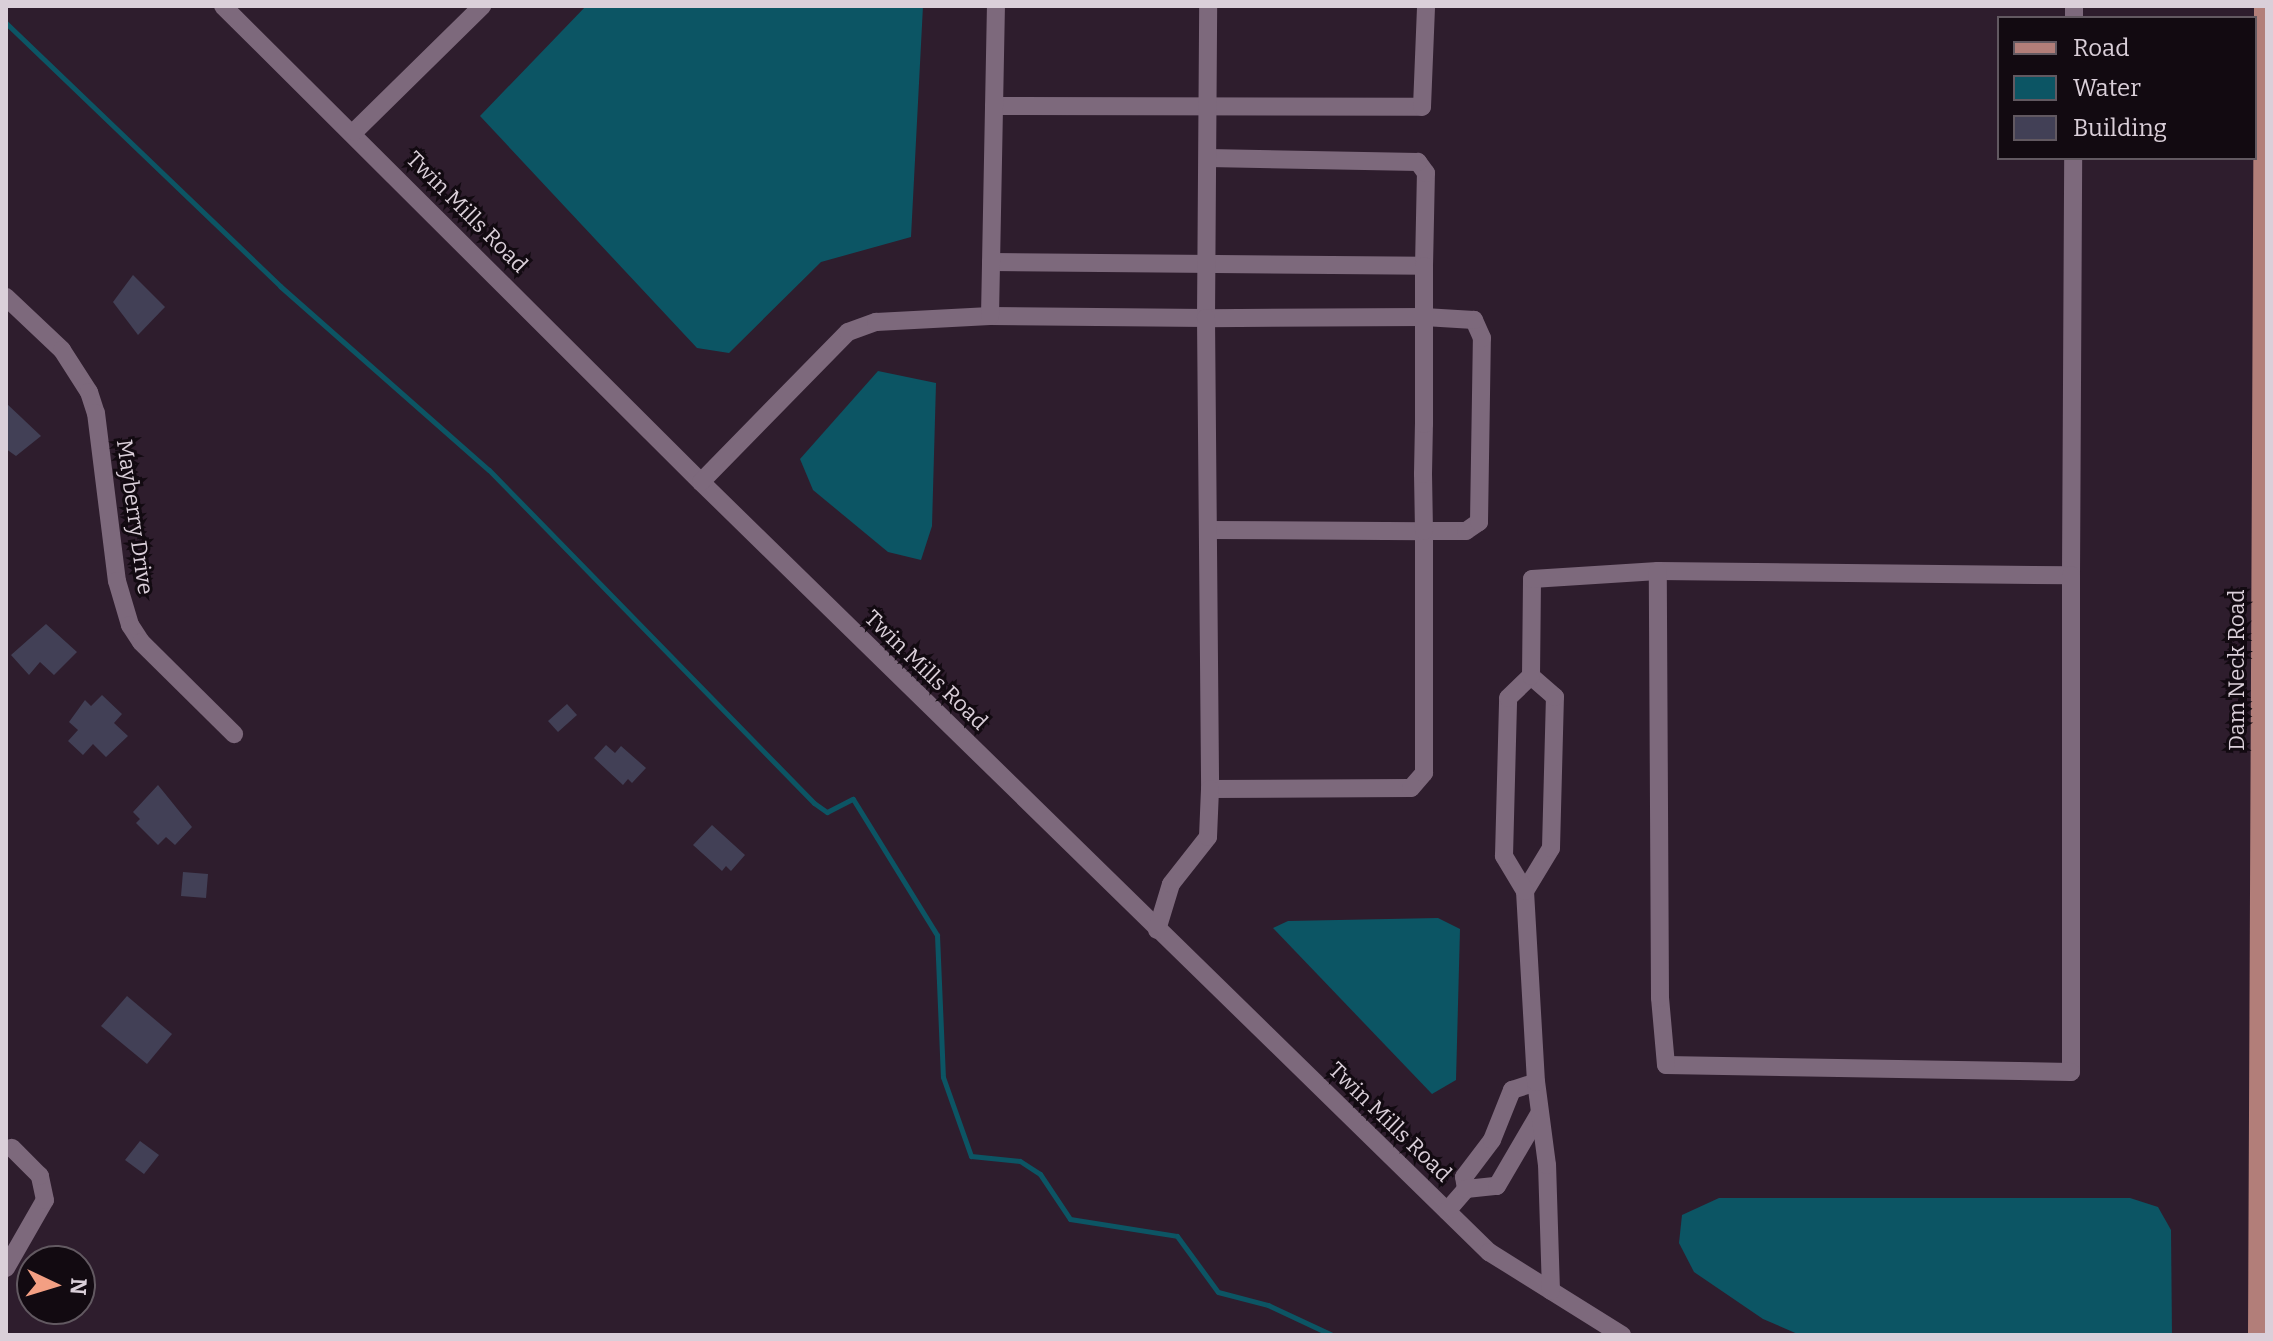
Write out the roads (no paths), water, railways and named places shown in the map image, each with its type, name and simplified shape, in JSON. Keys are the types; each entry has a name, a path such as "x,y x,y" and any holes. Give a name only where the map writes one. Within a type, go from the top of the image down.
{"main road":[{"name":"Dam Neck Road","path":"2258,1335 2264,6"}],"street":[{"name":"Twin Mills Road","path":"223,6 354,132 701,482 1489,1252 1622,1335"},
{"path":"354,132 482,6"},
{"path":"990,316 996,6"},
{"path":"1157,930 1171,884 1208,837 1208,6"},
{"path":"994,106 1208,110 1422,107 1426,6"},
{"path":"1208,158 1418,162 1426,173 1424,773 1411,788 1210,789"},
{"path":"1658,571 1660,998 1666,1065 2071,1072 2073,160"},
{"path":"991,262 1207,261 1424,266"},
{"name":"Mayberry Drive","path":"6,297 62,350 89,392 96,413 117,581 130,625 141,642 234,734"},
{"path":"701,482 848,332 876,322 990,316 1424,317 1474,320 1482,338 1479,522 1466,531 1208,530"},
{"path":"1551,1291 1547,1165 1536,1082 1525,891 1504,856 1508,698 1531,676 1532,579 1658,571 2071,575"},
{"path":"1525,891 1551,848 1555,697 1531,676"},
{"path":"1466,1189 1464,1177 1492,1140 1512,1090 1536,1082"},
{"path":"1447,1211 1466,1189 1497,1186 1539,1114"},
{"path":"6,1268 45,1200 40,1176 12,1148"}],"water":[{"path":"586,6 923,6 911,237 821,262 729,353 697,348 480,116"},
{"path":"878,371 936,383 932,526 921,560 888,552 813,490 800,459"},
{"path":"1438,918 1460,929 1456,1080 1432,1094 1273,928 1288,921"},
{"path":"1719,1198 2130,1198 2158,1207 2171,1230 2172,1335 1800,1335 1763,1319 1694,1272 1679,1243 1682,1215"}],"waterway":[{"path":"6,23 280,286 489,470 814,803 827,812 853,799 937,935 943,1077 971,1156 1020,1161 1040,1174 1070,1219 1177,1236 1218,1292 1268,1305 1332,1335"}]}
